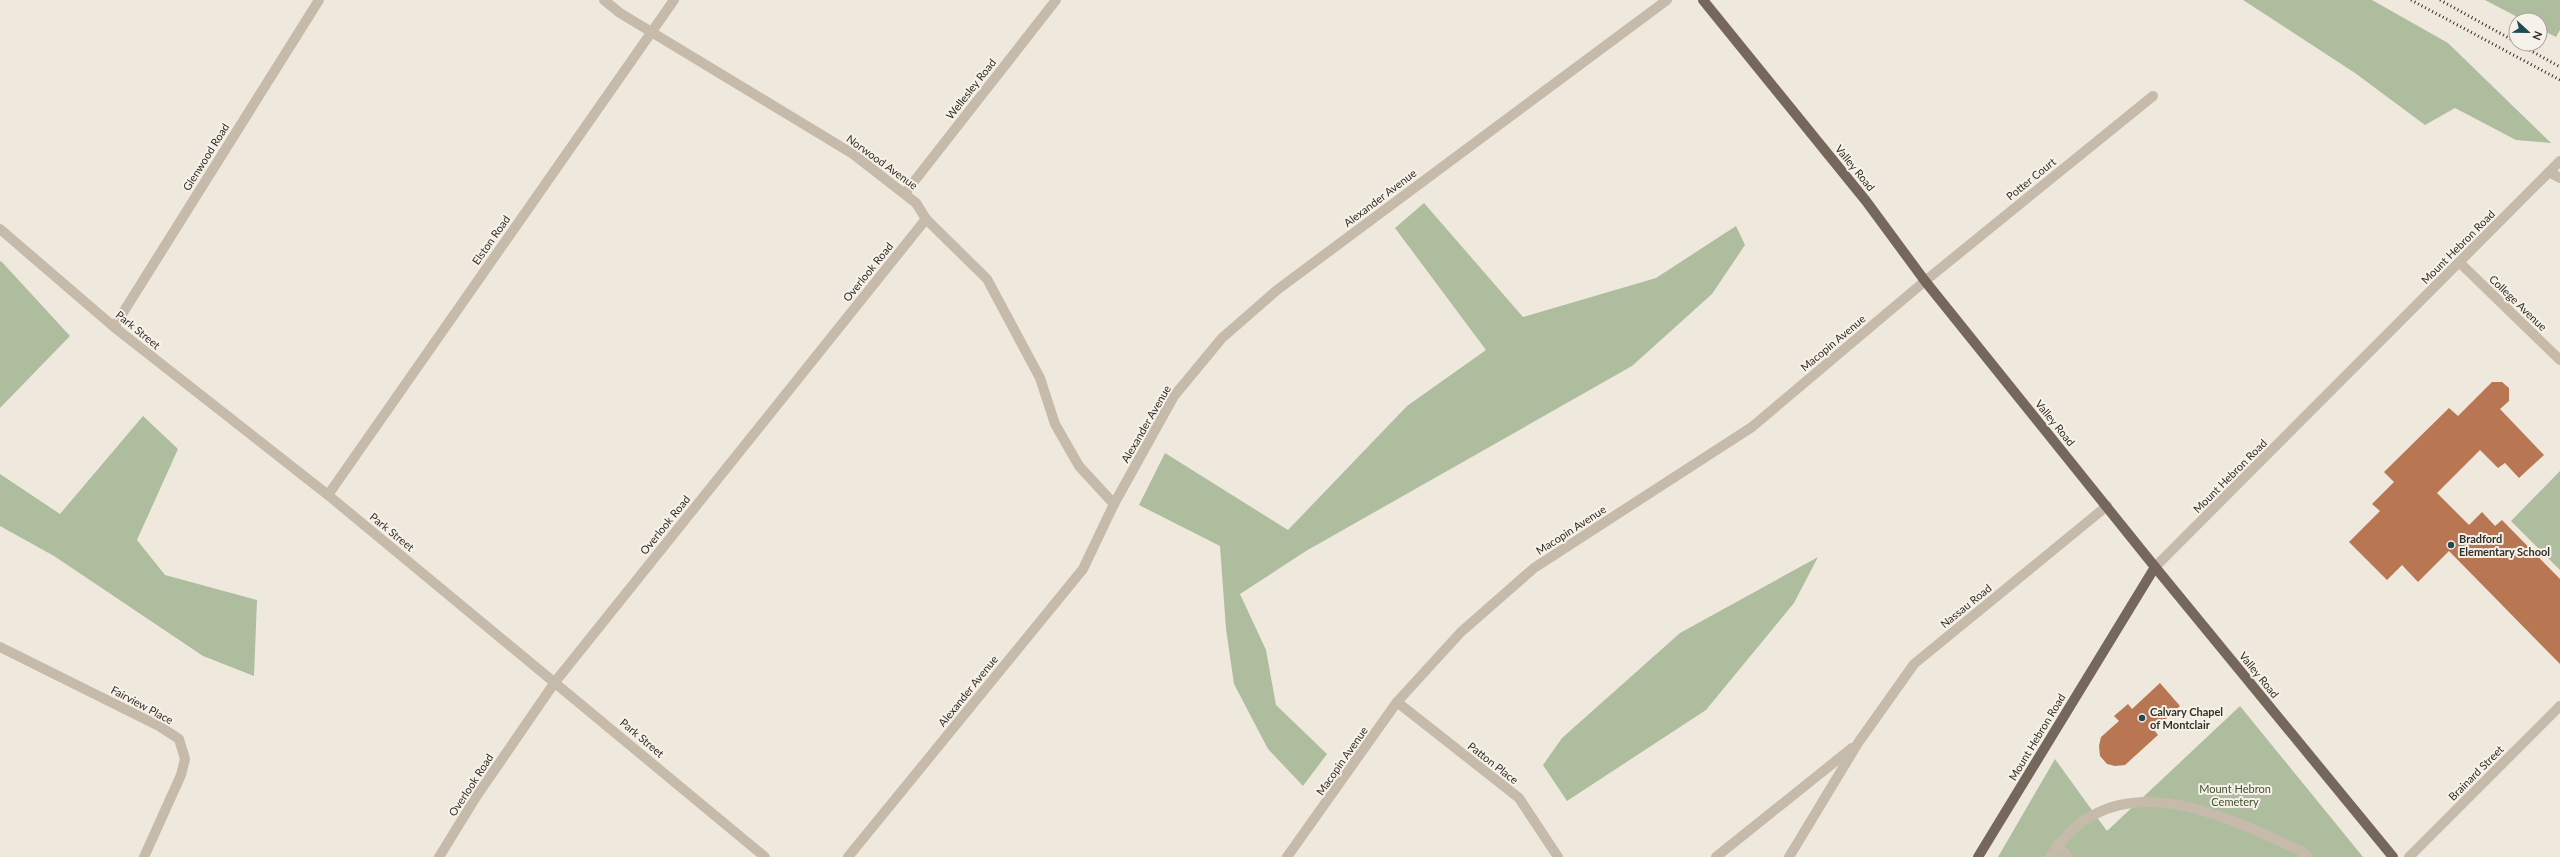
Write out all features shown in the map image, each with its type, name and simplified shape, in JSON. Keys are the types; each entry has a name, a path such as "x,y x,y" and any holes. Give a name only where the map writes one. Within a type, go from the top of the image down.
{"main road":[{"name":"Valley Road","path":"1703,0 1866,201 1925,281 2155,567 2393,857"},
{"name":"Mount Hebron Road","path":"1978,857 2155,567"}],"street":[{"name":"Glenwood Road","path":"114,327 319,0"},
{"name":"Norwood Avenue","path":"604,0 620,13 853,154 906,193 916,203 926,219 987,279 1040,378 1054,424 1075,460 1114,504"},
{"name":"Elston Road","path":"328,495 674,0"},
{"name":"Wellesley Road","path":"906,193 1056,0"},
{"name":"Alexander Avenue","path":"848,857 1083,568 1114,504 1174,396 1222,338 1277,290 1667,0"},
{"name":"Potter Court","path":"1925,281 2153,96"},
{"name":"Mount Hebron Road","path":"2155,567 2460,263 2560,161"},
{"path":"2549,172 2560,178"},
{"name":"Overlook Road","path":"439,857 476,797 555,682 926,219"},
{"name":"Park Street","path":"0,228 114,327 328,495 765,857"},
{"name":"College Avenue","path":"2460,263 2560,360"},
{"name":"Macopin Avenue","path":"1287,857 1398,702 1461,632 1534,568 1752,427 1925,281"},
{"name":"Nassau Road","path":"1789,857 1858,743 1914,664 2107,506"},
{"name":"Fairview Place","path":"0,647 158,726 179,739 186,759 181,775 144,857"},
{"name":"Patton Place","path":"1398,702 1519,798 1558,857"},
{"name":"Brainard Street","path":"2409,857 2560,706"},
{"name":"Nassau Road","path":"1716,857 1858,743"},
{"path":"2050,857 2062,837 2097,812 2125,802 2167,802 2234,820 2303,852 2308,857"},
{"path":"2057,845 2068,857"}],"green space":[{"path":"2243,0 2372,0 2448,43 2551,143 2516,140 2455,108 2425,125 2355,73"},
{"path":"2485,0 2560,0 2560,30 2556,37 2548,33 2548,12 2508,12"},
{"path":"1424,203 1523,317 1656,278 1736,226 1745,245 1712,294 1632,366 1306,551 1240,594 1266,650 1276,705 1327,754 1303,786 1268,749 1234,684 1226,629 1220,546 1139,505 1165,453 1288,530 1407,406 1486,350 1395,228"},
{"path":"1,261 70,336 0,408 0,262"},
{"path":"143,416 178,449 137,540 165,575 257,600 254,676 203,656 54,556 0,526 0,474 60,514"},
{"path":"2560,471 2560,570 2511,521"},
{"path":"1818,557 1794,603 1706,710 1567,801 1543,765 1562,738 1680,633"},
{"name":"Mount Hebron Cemetery","path":"2240,706 2363,857 1998,857 2055,759 2107,831"}],"building":[{"path":"2492,382 2502,382 2509,388 2509,401 2500,409 2544,455 2519,478 2505,463 2498,468 2480,450 2437,493 2469,525 2482,512 2495,526 2502,520 2560,579 2560,664 2449,551 2418,582 2402,565 2387,580 2349,542 2380,511 2372,504 2394,482 2384,472 2449,408 2458,416"},
{"name":"Calvary Chapel of Montclair","path":"2160,683 2180,706 2154,730 2158,735 2125,765 2115,766 2107,764 2100,756 2099,746 2101,737 2119,721 2114,716 2128,704 2132,709"}],"railway":[{"path":"2411,0 2560,80"},
{"path":"2440,0 2508,38"},
{"path":"2533,52 2560,67"}],"place":[{"name":"Bradford Elementary School","path":"2451,545"},
{"name":"Calvary Chapel of Montclair","path":"2142,718"}]}
